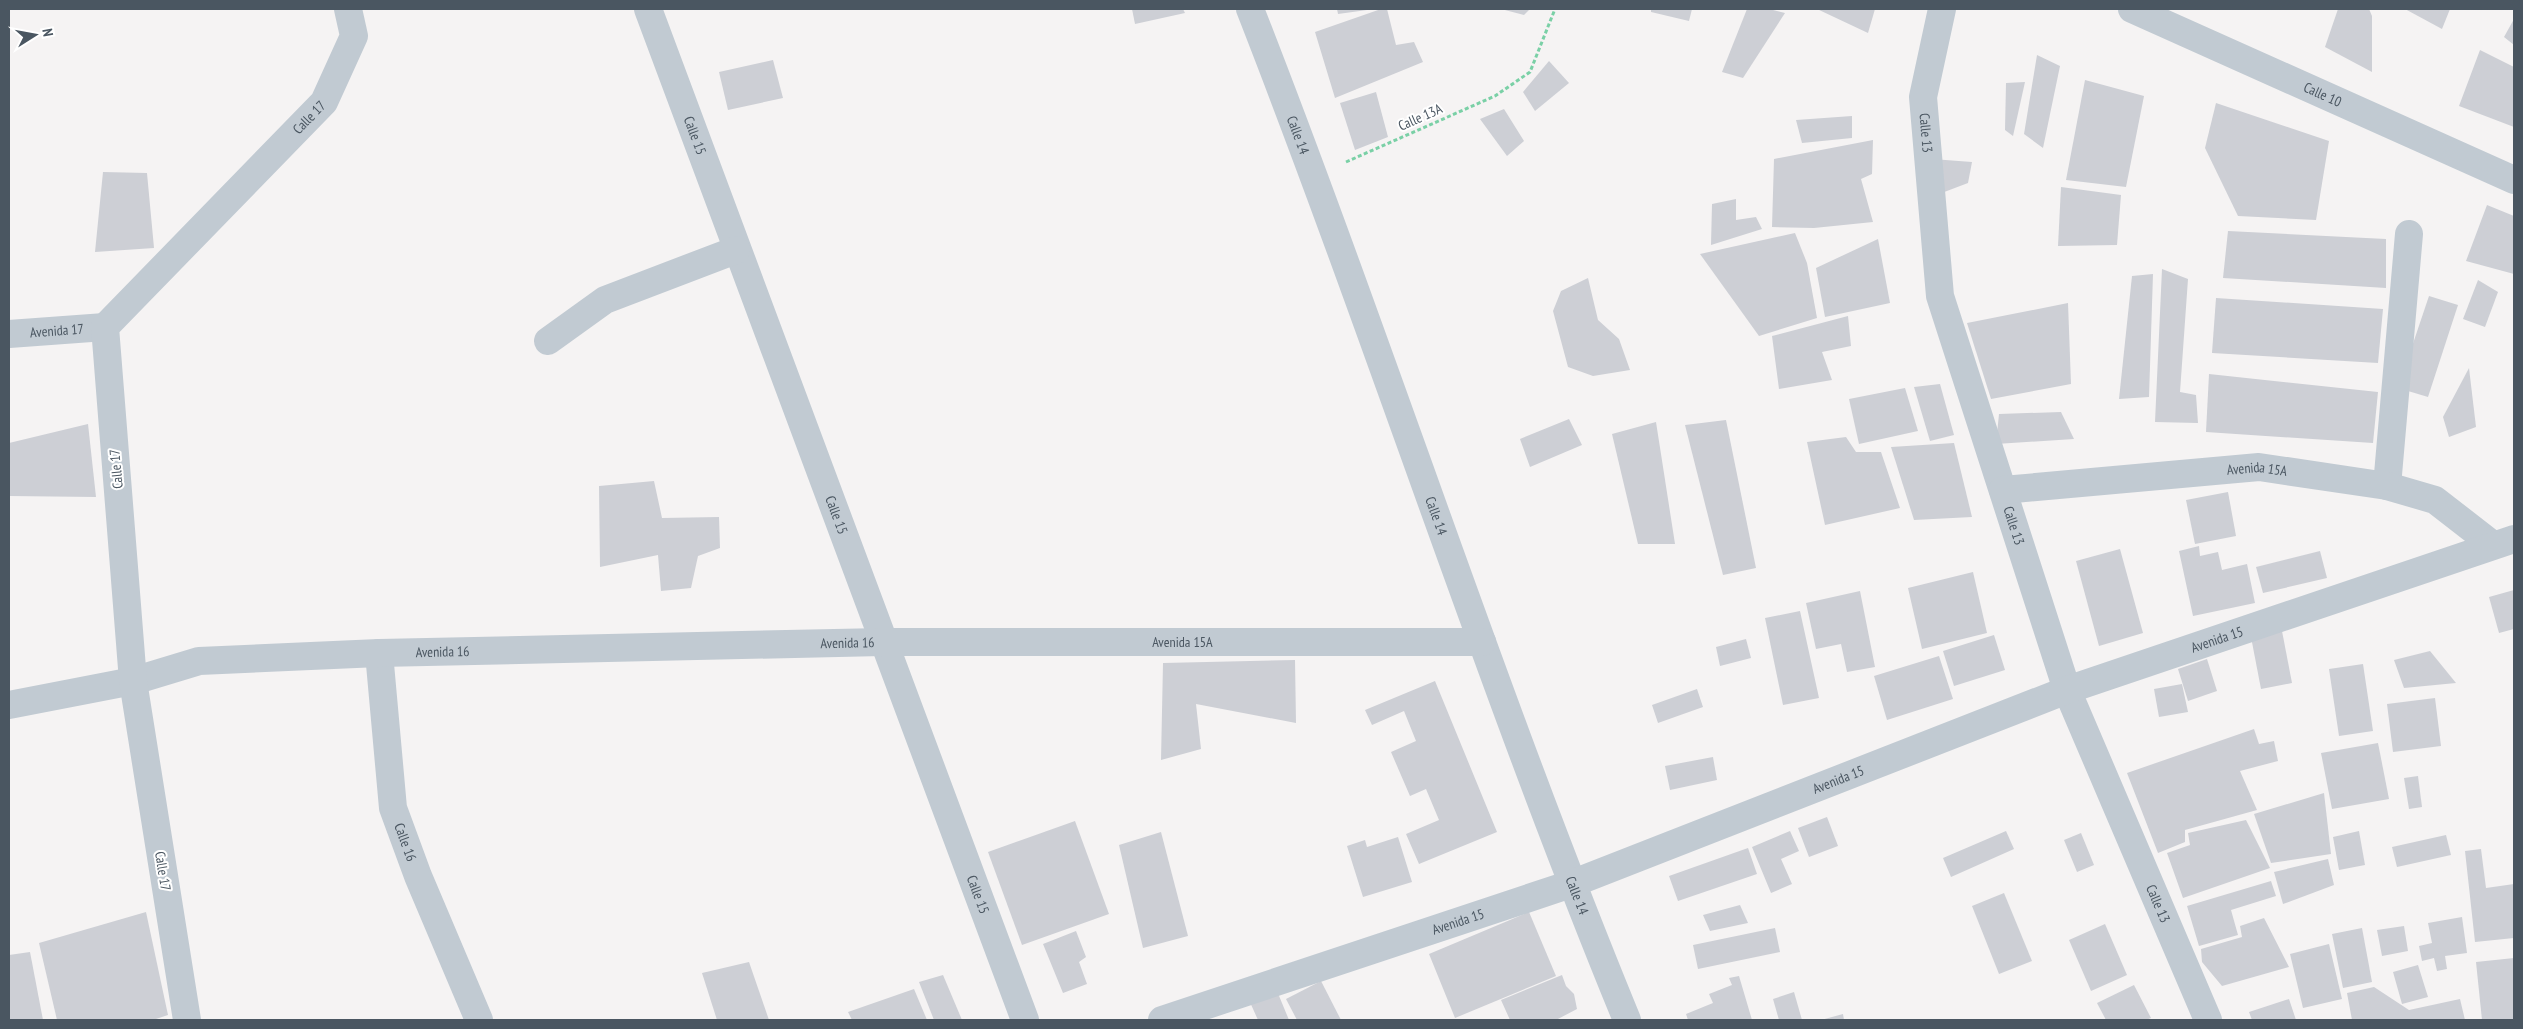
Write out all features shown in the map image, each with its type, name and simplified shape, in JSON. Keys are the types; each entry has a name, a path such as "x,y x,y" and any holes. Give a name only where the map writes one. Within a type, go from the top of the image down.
{"street":[{"name":"Calle 17","path":"187,1020 133,681 105,327 324,102 354,36 348,9"},
{"name":"Calle 15","path":"648,9 882,642 1025,1020"},
{"name":"Calle 14","path":"1250,9 1316,176 1482,642 1571,884 1627,1020"},
{"name":"Calle 13","path":"1942,9 1923,97 1940,296 2067,690 2208,1020"},
{"name":"Calle 10","path":"2132,9 2514,180"},
{"path":"2387,486 2409,234"},
{"path":"548,341 605,300 736,250"},
{"name":"Avenida 17","path":"9,334 105,327"},
{"name":"Avenida 15A","path":"2003,490 2259,467 2387,486 2434,500 2503,542"},
{"name":"Avenida 15","path":"1162,1020 1571,884 2067,690 2503,542"},
{"name":"Avenida 15A","path":"882,642 1482,642"},
{"name":"Avenida 16","path":"9,705 133,681 199,661 378,653 882,642"},
{"name":"Calle 16","path":"378,653 393,808 418,876 479,1020"}],"path":[{"name":"Calle 13A","path":"1316,176 1495,96 1530,72 1555,9"}],"building":[{"path":"1132,9 1183,9 1185,13 1135,24"},
{"path":"1337,9 1367,9 1367,10 1338,14"},
{"path":"1381,9 1387,9 1396,45 1414,42 1423,62 1335,98 1315,32"},
{"path":"1501,9 1530,9 1524,15"},
{"path":"1651,9 1692,9 1689,21 1651,12"},
{"path":"1747,9 1769,9 1785,13 1743,78 1722,72"},
{"path":"1817,9 1875,9 1868,33"},
{"path":"2338,9 2369,9 2372,16 2372,72 2325,47"},
{"path":"2405,9 2450,9 2442,29"},
{"path":"2514,19 2514,45 2504,37"},
{"path":"2480,50 2514,67 2514,127 2459,106"},
{"path":"2037,55 2060,66 2043,148 2024,134"},
{"path":"773,60 783,98 728,110 719,72"},
{"path":"1549,61 1569,83 1535,111 1523,92"},
{"path":"2085,80 2144,96 2126,187 2066,180"},
{"path":"2025,82 2013,136 2005,130 2006,83"},
{"path":"1376,92 1388,137 1355,150 1340,103"},
{"path":"2216,103 2329,141 2316,220 2238,216 2205,148"},
{"path":"1504,109 1524,141 1507,156 1480,119"},
{"path":"1852,116 1852,138 1802,143 1796,120"},
{"path":"1873,140 1872,174 1861,179 1873,222 1814,228 1772,227 1774,159"},
{"path":"1932,159 1972,162 1968,183 1939,194"},
{"path":"103,172 147,173 154,248 95,252"},
{"path":"2061,187 2121,195 2117,245 2058,246"},
{"path":"1736,199 1736,220 1756,217 1762,229 1711,245 1712,204"},
{"path":"2487,205 2514,216 2514,274 2466,261"},
{"path":"2228,231 2386,239 2386,288 2223,278"},
{"path":"1795,233 1807,263 1817,318 1759,336 1700,254"},
{"path":"1878,239 1890,303 1825,317 1816,268"},
{"path":"2162,269 2188,279 2180,392 2196,395 2198,423 2155,422"},
{"path":"2153,274 2149,397 2119,399 2132,276"},
{"path":"1588,278 1598,320 1619,339 1630,370 1593,376 1568,367 1553,311 1561,291"},
{"path":"2478,280 2498,292 2485,327 2463,319"},
{"path":"2429,296 2458,305 2428,397 2398,388"},
{"path":"2216,298 2383,309 2378,363 2212,353"},
{"path":"2068,303 2071,384 1991,399 1967,323"},
{"path":"1848,316 1851,346 1822,352 1832,380 1779,389 1772,336"},
{"path":"2469,368 2476,427 2449,437 2443,417"},
{"path":"2209,374 2378,392 2373,443 2206,432"},
{"path":"1940,384 1954,435 1930,441 1914,387"},
{"path":"1905,388 1918,431 1859,444 1849,399"},
{"path":"2061,412 2074,439 1996,444 1999,414"},
{"path":"1569,419 1582,445 1530,467 1520,439"},
{"path":"1726,420 1756,568 1723,575 1685,425"},
{"path":"1656,422 1675,544 1638,544 1612,434"},
{"path":"88,424 96,497 9,496 9,443"},
{"path":"1846,437 1856,452 1881,452 1900,508 1825,525 1807,442"},
{"path":"1954,443 1972,517 1914,520 1891,447"},
{"path":"654,481 662,518 719,517 720,548 698,556 691,588 661,591 658,555 600,567 599,486"},
{"path":"2228,492 2236,536 2195,544 2186,500"},
{"path":"2199,546 2200,556 2218,552 2222,570 2247,564 2255,603 2193,616 2179,551"},
{"path":"2120,549 2143,633 2099,646 2076,561"},
{"path":"2320,551 2327,578 2263,593 2256,567"},
{"path":"1973,572 1987,633 1922,649 1908,588"},
{"path":"2514,590 2514,629 2499,633 2489,597"},
{"path":"1860,591 1875,667 1847,672 1841,644 1816,649 1806,603"},
{"path":"1800,611 1819,698 1783,705 1765,618"},
{"path":"2282,631 2292,683 2261,689 2251,637"},
{"path":"1994,635 2005,670 1954,686 1943,651"},
{"path":"1746,639 1751,658 1720,666 1716,647"},
{"path":"2430,651 2456,683 2404,688 2394,660"},
{"path":"1939,656 1953,699 1887,720 1874,676"},
{"path":"2207,659 2217,691 2188,701 2178,669"},
{"path":"1295,660 1296,723 1196,704 1201,749 1161,760 1163,663"},
{"path":"2363,664 2373,731 2339,736 2329,669"},
{"path":"1435,681 1497,832 1419,864 1406,834 1439,820 1426,789 1410,796 1391,752 1416,741 1404,711 1372,725 1365,710"},
{"path":"2182,684 2188,712 2159,717 2154,689"},
{"path":"1697,689 1703,707 1658,723 1652,705"},
{"path":"2435,698 2441,746 2393,752 2387,704"},
{"path":"2254,729 2259,744 2274,741 2278,761 2240,771 2257,810 2185,830 2185,842 2158,853 2127,773"},
{"path":"2378,743 2389,799 2332,809 2321,753"},
{"path":"1713,757 1717,780 1670,790 1665,766"},
{"path":"2418,776 2422,807 2409,809 2404,778"},
{"path":"2324,793 2331,854 2271,863 2254,814"},
{"path":"1827,817 1838,846 1809,857 1798,828"},
{"path":"2246,820 2270,868 2183,898 2167,853 2190,845 2188,833"},
{"path":"1075,821 1109,914 1022,945 988,852"},
{"path":"1790,831 1799,851 1781,859 1792,884 1771,893 1752,847"},
{"path":"2006,831 2014,849 1951,877 1943,858"},
{"path":"2359,831 2365,865 2339,870 2333,837"},
{"path":"1161,832 1188,936 1143,948 1119,845"},
{"path":"2081,833 2094,865 2077,872 2064,840"},
{"path":"2446,835 2451,855 2397,867 2392,847"},
{"path":"1398,837 1412,882 1363,897 1347,846 1365,840 1367,847"},
{"path":"1748,848 1757,874 1678,901 1669,876"},
{"path":"2481,849 2486,888 2514,884 2514,938 2475,942 2465,851"},
{"path":"2328,859 2334,885 2283,904 2274,872"},
{"path":"2271,881 2276,896 2231,910 2238,935 2199,946 2187,906"},
{"path":"2004,893 2032,961 1999,974 1972,906"},
{"path":"1740,905 1748,923 1710,931 1703,915"},
{"path":"146,912 168,1015 153,1020 57,1020 39,943"},
{"path":"1529,912 1556,976 1455,1018 1429,954"},
{"path":"2462,917 2467,953 2445,956 2447,969 2437,971 2434,958 2422,961 2419,946 2432,943 2428,923"},
{"path":"2264,918 2289,967 2222,986 2202,962 2201,949 2242,937 2240,926"},
{"path":"2105,924 2127,975 2091,991 2069,940"},
{"path":"2404,926 2408,951 2382,956 2377,930"},
{"path":"1775,928 1780,952 1698,969 1693,945"},
{"path":"2362,928 2372,982 2343,988 2332,934"},
{"path":"1076,931 1086,957 1079,962 1087,984 1063,993 1043,944"},
{"path":"2329,944 2342,999 2303,1008 2290,954"},
{"path":"30,952 43,1020 9,1020 9,955"},
{"path":"2514,958 2514,1020 2482,1020 2476,962"},
{"path":"749,962 769,1020 717,1020 702,973"},
{"path":"2418,965 2428,997 2402,1004 2393,972"},
{"path":"943,975 962,1020 934,1020 919,982"},
{"path":"1562,975 1566,986 1574,994 1577,1009 1556,1020 1510,1020 1501,1000"},
{"path":"1739,976 1752,1020 1688,1020 1686,1014 1713,1003 1709,994 1732,985 1729,978"},
{"path":"1321,981 1341,1020 1297,1020 1286,999"},
{"path":"2134,985 2151,1018 2146,1020 2106,1020 2097,1003"},
{"path":"2374,987 2409,1010 2460,999 2465,1020 2352,1020 2347,993"},
{"path":"914,989 927,1020 852,1020 848,1012"},
{"path":"1277,991 1289,1020 1258,1020 1249,1000"},
{"path":"1794,992 1802,1020 1779,1020 1773,999"},
{"path":"2289,999 2296,1020 2252,1020 2249,1012"},
{"path":"1843,1014 1844,1020 1821,1020"}]}
